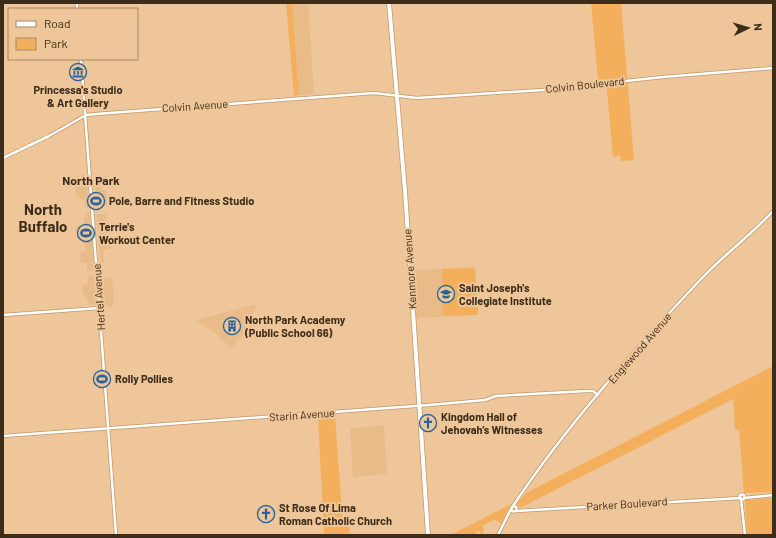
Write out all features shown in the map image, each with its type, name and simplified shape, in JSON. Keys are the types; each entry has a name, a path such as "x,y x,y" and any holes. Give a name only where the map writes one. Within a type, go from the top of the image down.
{"main road":[{"name":"Kenmore Avenue","path":"389,3 420,406 428,535"}],"street":[{"name":"Hertel Avenue","path":"81,60 116,535"},
{"name":"Colvin Boulevard","path":"397,95 417,98 543,90 663,77 773,68"},
{"name":"Colvin Avenue","path":"3,158 49,136 86,115 349,94 374,93 397,95"},
{"name":"Englewood Avenue","path":"498,535 520,496 552,450 598,395 701,279 773,211"},
{"path":"3,316 100,308"},
{"name":"Starin Avenue","path":"3,436 420,406 485,400 496,396 587,391 593,391 598,395"},
{"name":"Parker Boulevard","path":"514,509 522,511 773,495"},
{"path":"742,498 745,535"}],"shaded area":[{"path":"292,3 308,3 314,94 299,95"},
{"path":"100,182 101,190 106,190 107,206 97,207 95,183"},
{"path":"87,183 89,207 85,208 85,199 78,199 78,196 76,196 75,184"},
{"path":"89,212 91,237 77,238 76,226 84,225 83,217 86,217 85,213"},
{"path":"106,214 107,235 99,236 96,215"},
{"path":"110,239 111,249 103,250 104,263 101,263 98,241"},
{"path":"85,241 92,241 94,271 87,271 87,263 81,263 80,252 86,251"},
{"name":"Saint Joseph's Collegiate Institute","path":"475,267 479,315 415,318 413,270"},
{"path":"94,275 96,305 89,305 88,299 86,299 85,295 83,295 82,285 88,284 87,276"},
{"path":"112,277 114,297 112,307 104,305 102,278"},
{"path":"257,304 245,332 231,348 214,332 196,320"},
{"path":"384,425 387,474 353,477 350,429"}],"green space":[{"path":"286,3 292,3 299,95 294,96"},
{"path":"591,3 621,3 634,160 621,161 620,156 613,157 606,80 598,80"},
{"path":"475,268 478,312 475,315 443,315 442,269"},
{"path":"773,366 773,492 744,493 739,430 735,430 733,399 520,508 517,504 526,493"},
{"path":"335,415 343,526 349,526 350,535 324,535 318,417"},
{"path":"773,498 773,535 747,535 745,500"},
{"path":"511,504 501,523 494,520 482,526 484,529 482,535 480,535 480,531 477,531 476,534 471,534 472,535 451,535"}],"place":[{"name":"Princessa's Studio & Art Gallery","path":"78,72"},
{"name":"Pole, Barre and Fitness Studio","path":"96,201"},
{"name":"Terrie's Workout Center","path":"86,233"},
{"name":"Saint Joseph's Collegiate Institute","path":"446,294"},
{"name":"North Park Academy (Public School 66)","path":"232,326"},
{"name":"Rolly Pollies","path":"102,379"},
{"name":"Kingdom Hall of Jehovah’s Witnesses","path":"428,423"},
{"name":"St Rose Of Lima Roman Catholic Church","path":"266,514"}],"district":[{"name":"North Park","path":"91,181"},
{"name":"North Buffalo","path":"43,218"}]}
